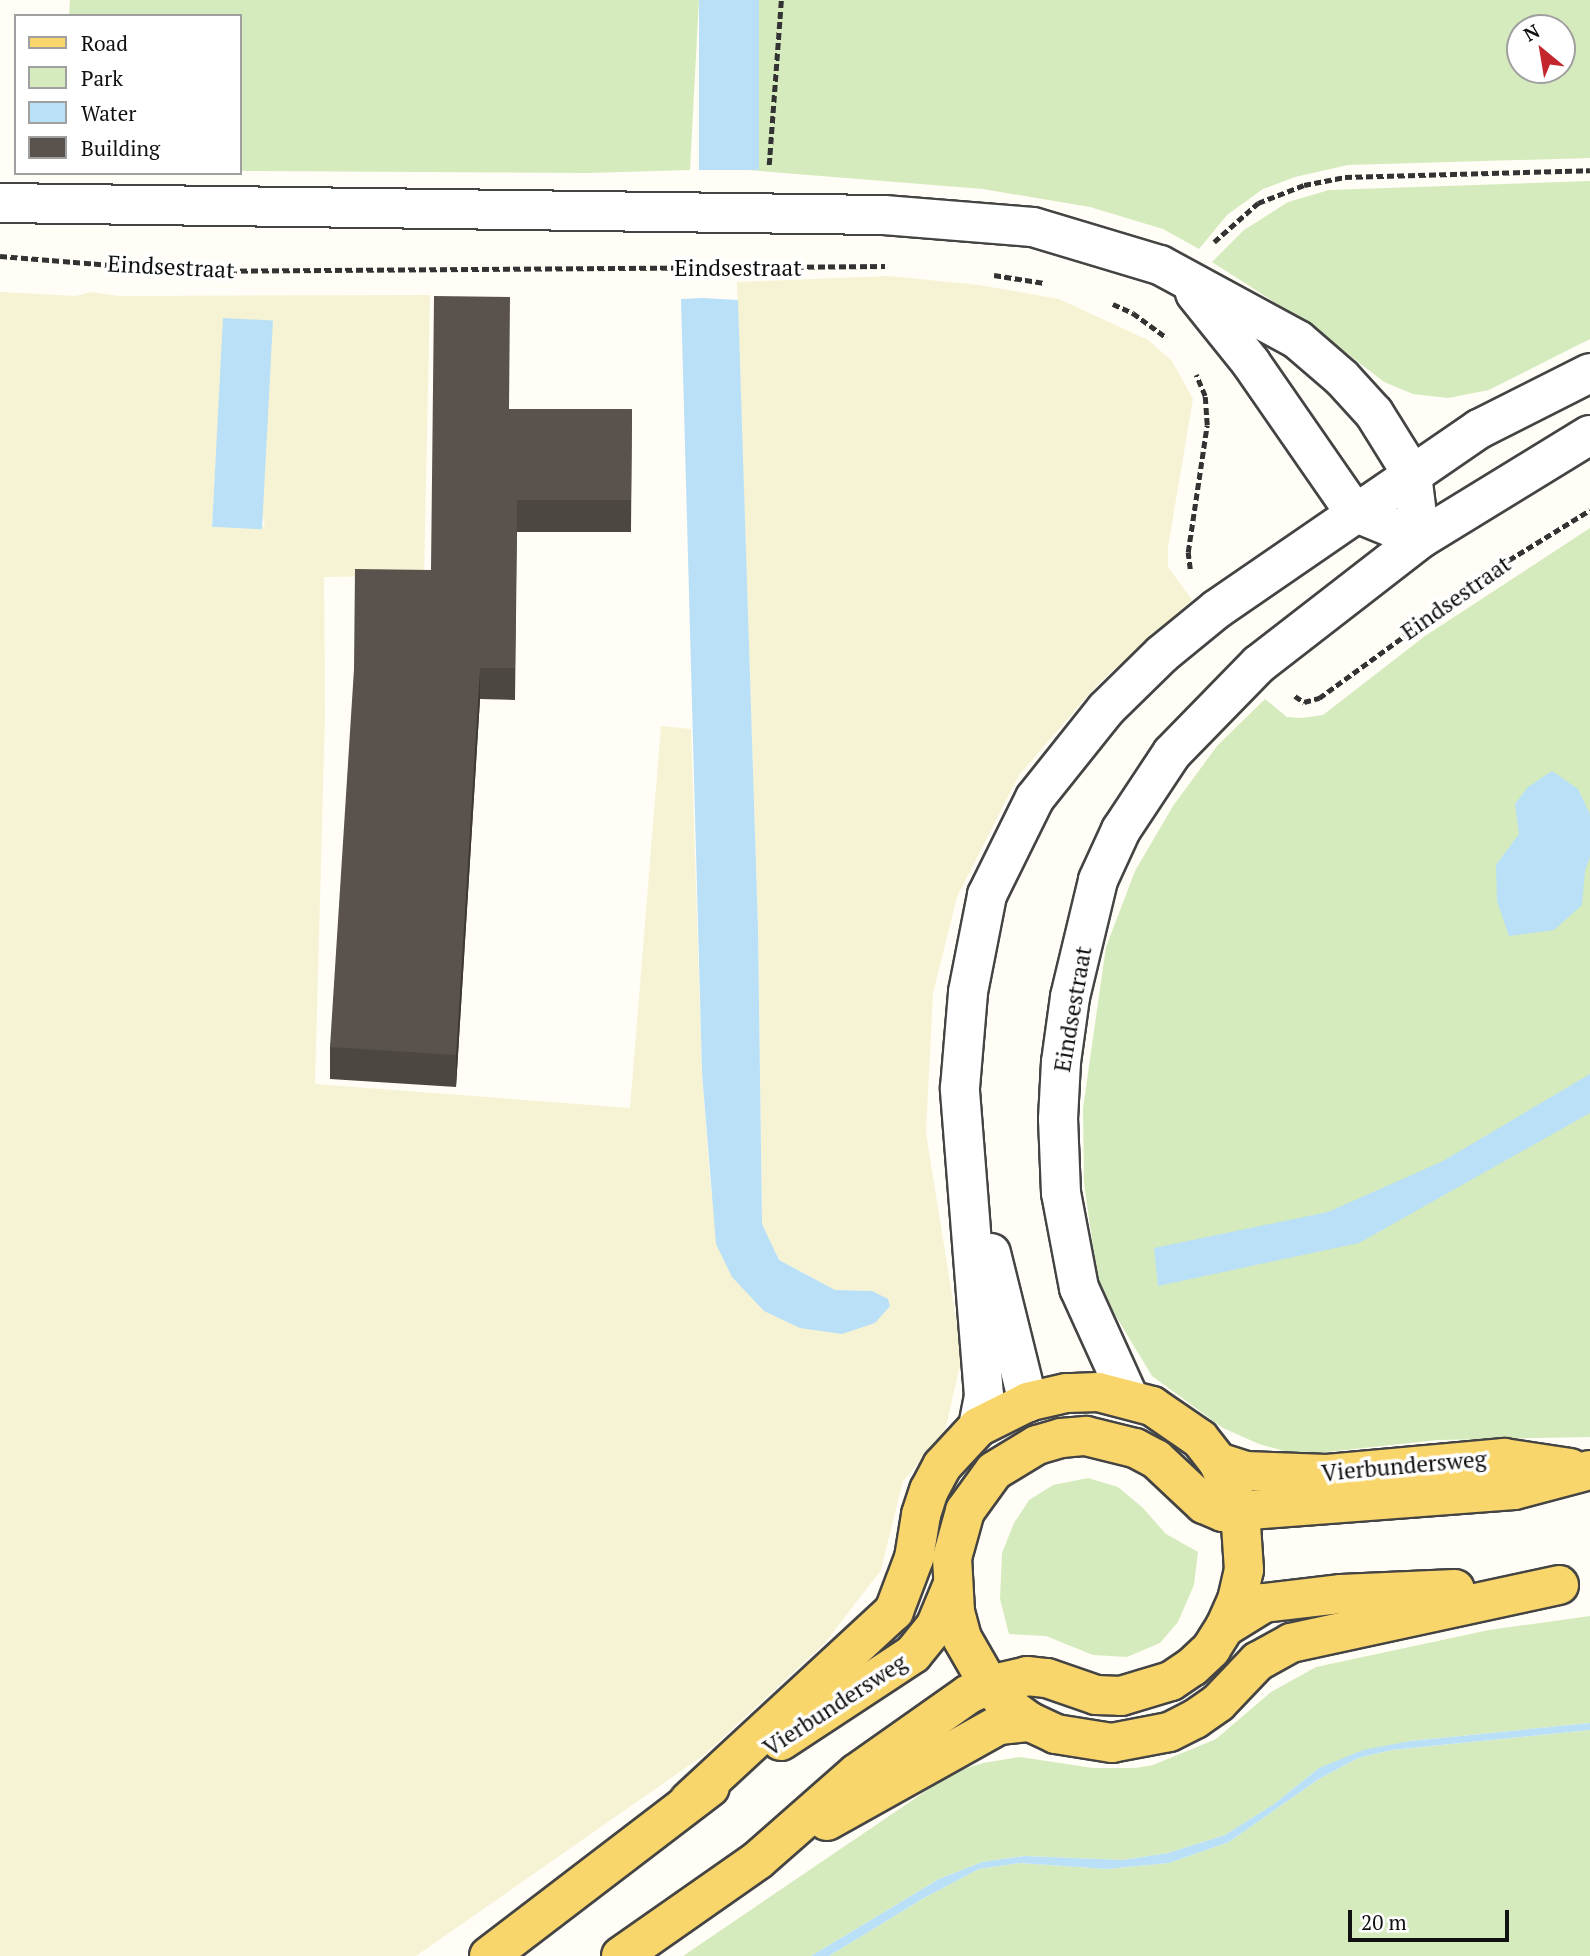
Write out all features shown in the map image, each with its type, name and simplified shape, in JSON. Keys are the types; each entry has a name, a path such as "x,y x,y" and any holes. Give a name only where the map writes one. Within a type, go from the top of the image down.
{"main road":[{"path":"758,1860 857,1773 969,1694 989,1685 1027,1676 1047,1678 1096,1695 1121,1696 1146,1690 1171,1681 1192,1667 1211,1649 1225,1628 1237,1600 1244,1570 1244,1539 1240,1510 1218,1462 1200,1439 1152,1406 1098,1392 1066,1393 1028,1402 978,1427"},
{"path":"1028,1402 1027,1427 1014,1456 994,1471 965,1511 952,1558 953,1584 962,1638 989,1685 1008,1706 1030,1722 1056,1734 1084,1741 1112,1743 1141,1740 1169,1732 1218,1703 1258,1661 1291,1643 1574,1584"},
{"name":"Vierbundersweg","path":"690,1801 894,1611 906,1583 929,1490 959,1446 978,1427"},
{"name":"Vierbundersweg","path":"1014,1456 1061,1438 1086,1436 1111,1440 1156,1459 1204,1504 1223,1512 1514,1490 1590,1471"},
{"name":"Vierbundersweg","path":"1218,1462 1245,1471 1327,1474 1504,1458 1590,1471"},
{"name":"Vierbundersweg","path":"489,1956 690,1801 913,1654 935,1627 953,1584"},
{"path":"1225,1628 1265,1604 1315,1597 1574,1584"},
{"path":"621,1956 758,1860 999,1725 1030,1722"}],"street":[{"path":"0,203 884,215 1033,228 1160,265 1298,340 1342,378 1374,413 1412,474 1420,538 1354,512 1251,363 1183,278"},
{"path":"978,1427 984,1396 960,1088 968,992 988,895 1035,798 1106,709 1162,654 1217,609 1354,512 1479,429 1590,373"},
{"name":"Eindsestraat","path":"1129,1398 1079,1288 1060,1193 1061,1062 1070,997 1098,880 1121,830 1172,753 1259,664 1420,538 1590,435"},
{"path":"963,1136 1028,1402"}],"path":[{"path":"764,267 765,213 781,0"},
{"path":"1183,278 1215,241 1258,203 1304,185 1345,177 1590,170"},
{"name":"Eindsestraat","path":"0,256 188,271 899,266"},
{"path":"992,275 1057,286"},
{"path":"1101,298 1133,313 1176,346"},
{"path":"1194,372 1205,396 1207,425 1188,552 1190,573 1217,609"},
{"name":"Eindsestraat","path":"1259,664 1280,687 1304,702 1319,698 1509,560 1590,510"}],"shaded area":[{"path":"889,276 979,285 1059,299 1148,340 1172,361 1193,399 1168,547 1168,567 1192,600 1097,685 1019,775 957,897 933,993 926,1133 962,1357 944,1435 903,1481 881,1570 825,1643 704,1755 416,1956 0,1956 0,292 76,296 91,292 119,296 430,295 424,575 324,577 325,714 315,1084 630,1108 661,726 691,729 702,1073 711,1190 764,1311 872,1291 835,1290 779,1260 762,1224 758,928 737,282","holes":["224,318 265,527 212,526"]}],"green space":[{"path":"70,0 699,0 690,170 588,173 242,171 242,14 69,14"},
{"path":"759,0 1590,0 1590,158 1348,165 1295,177 1263,189 1227,215 1199,249 1163,229 1090,207 983,189 748,170"},
{"path":"1590,181 1590,339 1489,390 1448,398 1413,394 1384,382 1313,327 1212,262 1244,230 1288,202 1329,190"},
{"path":"1590,528 1590,1437 1438,1440 1298,1455 1259,1444 1223,1428 1152,1376 1099,1288 1084,1183 1083,1108 1106,947 1135,871 1173,806 1217,746 1265,699 1287,717 1323,715 1425,636"},
{"path":"1088,1478 1118,1487 1143,1508 1166,1534 1198,1552 1194,1585 1178,1622 1160,1643 1127,1657 1093,1655 1046,1636 1009,1634 1000,1599 1002,1553 1014,1523 1029,1500 1053,1485"},
{"path":"1590,1616 1590,1723 1410,1741 1319,1768 1274,1804 1225,1835 1168,1853 1123,1860 1024,1856 982,1862 939,1879 811,1956 683,1956 954,1772 983,1763 1020,1757 1093,1768 1153,1765 1216,1739 1271,1692 1316,1667 1489,1630"},
{"path":"1590,1730 1590,1956 829,1956 924,1898 979,1869 1020,1863 1107,1869 1169,1863 1229,1842 1319,1779 1358,1758 1392,1750"}],"water":[{"path":"699,0 759,0 759,170 699,170"},
{"path":"681,299 738,300 758,928 762,1224 779,1260 835,1290 872,1291 888,1299 890,1306 875,1323 842,1334 800,1328 764,1311 732,1277 716,1244 702,1073"},
{"path":"223,318 273,321 262,529 212,527"},
{"path":"1552,771 1578,789 1590,814 1590,857 1585,871 1582,905 1554,930 1509,936 1497,901 1496,865 1519,834 1515,804 1528,787"},
{"path":"1590,1074 1590,1113 1359,1243 1158,1286 1154,1248 1328,1212 1443,1161"},
{"path":"1590,1723 1590,1730 1392,1750 1358,1758 1319,1779 1229,1842 1169,1863 1107,1869 1020,1863 979,1869 924,1898 829,1956 811,1956 939,1879 982,1862 1024,1856 1123,1860 1168,1853 1225,1835 1274,1804 1319,1768 1363,1750 1410,1741"}],"building":[{"path":"434,296 510,297 509,409 632,409 631,500 517,500 515,668 480,668 456,1055 330,1047 354,669 355,569 431,570"}]}
